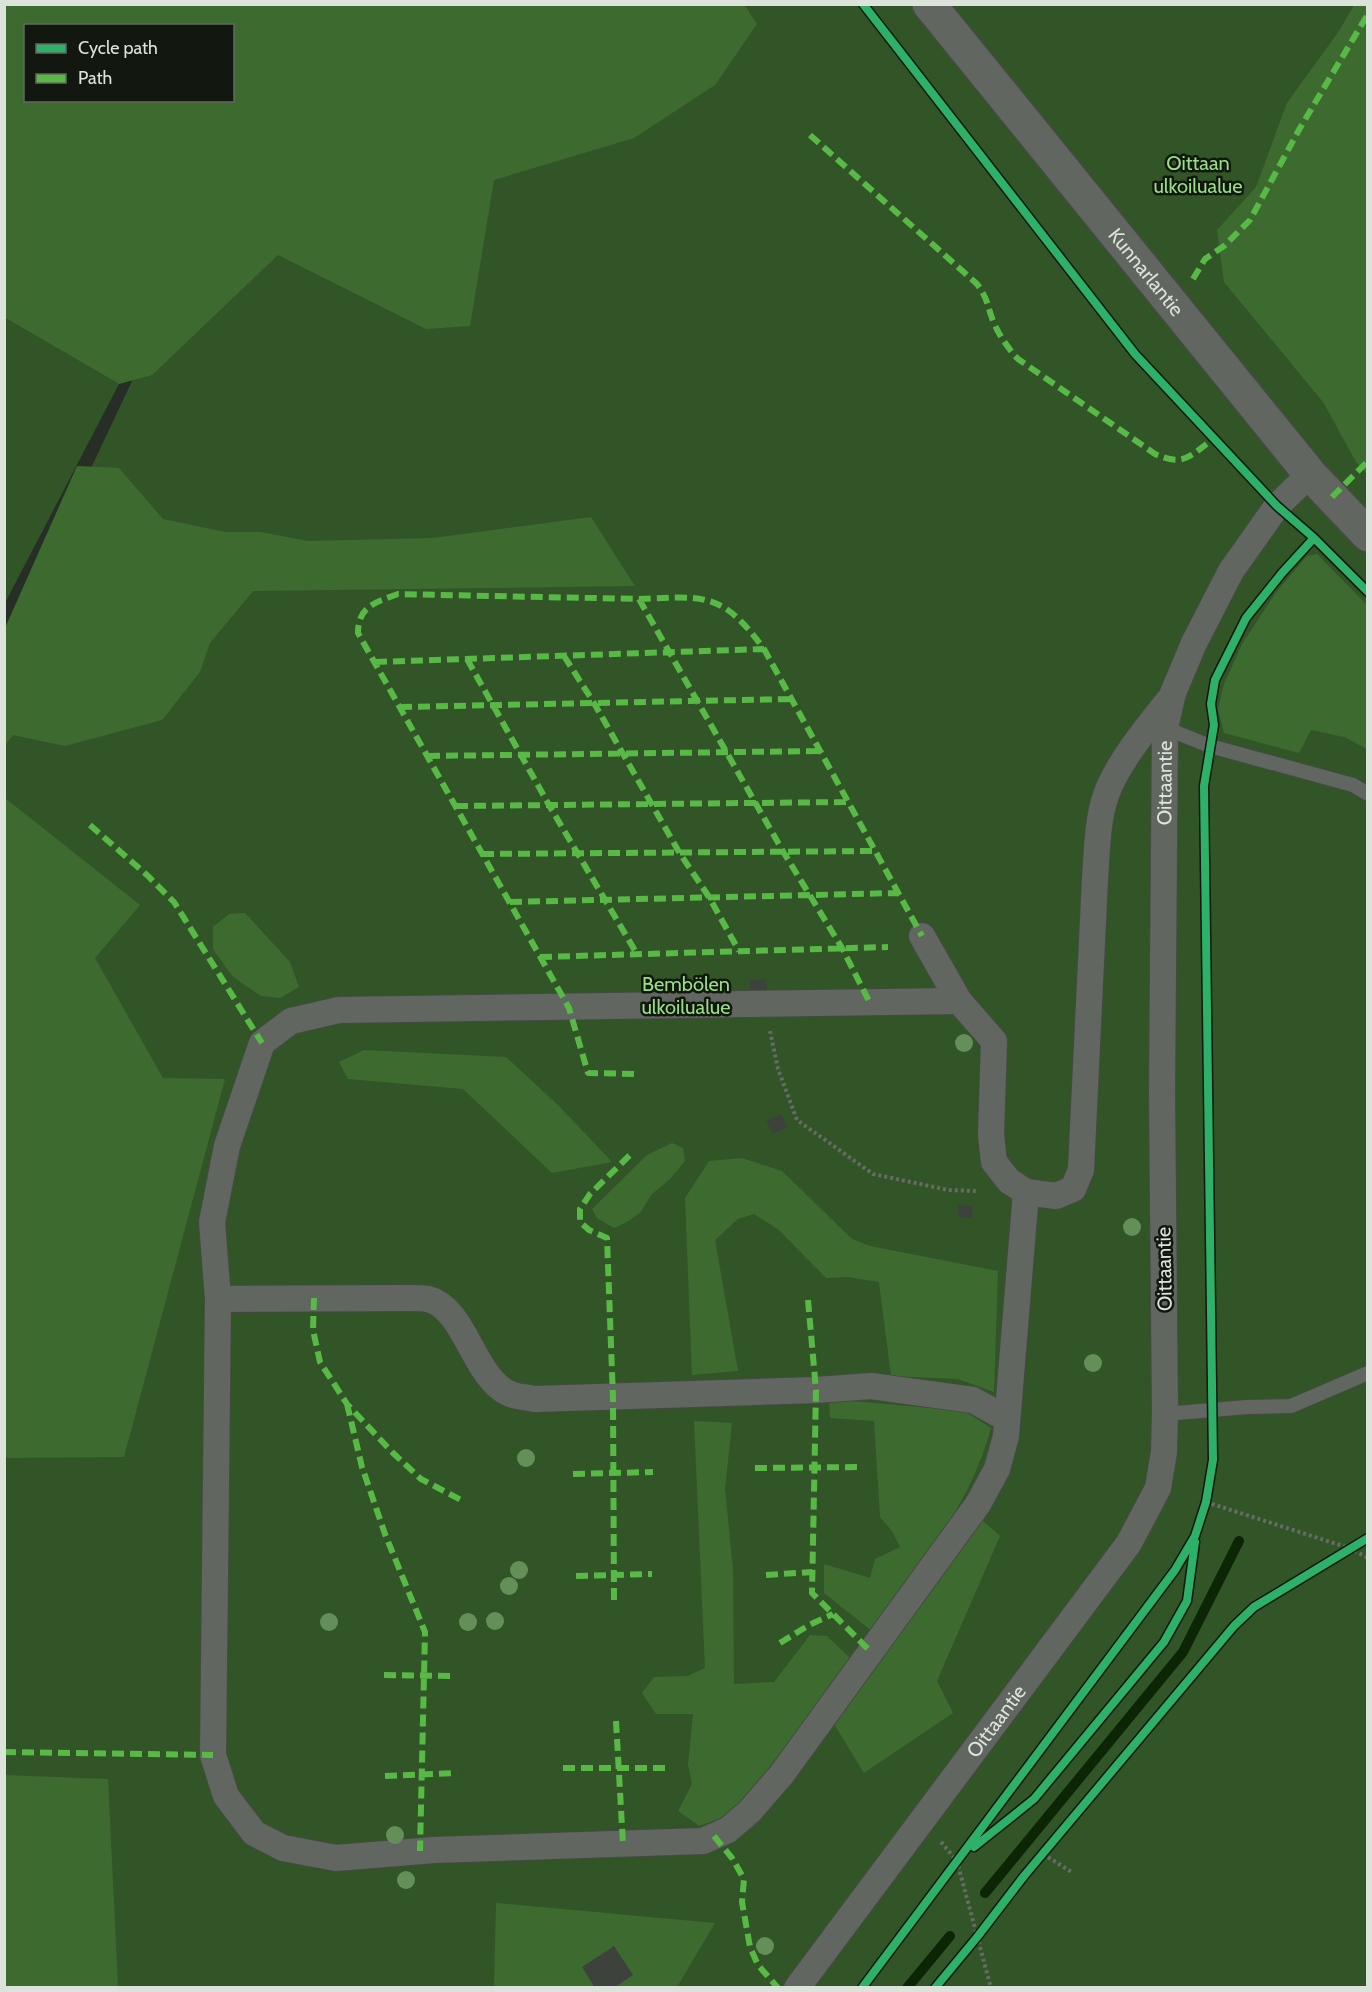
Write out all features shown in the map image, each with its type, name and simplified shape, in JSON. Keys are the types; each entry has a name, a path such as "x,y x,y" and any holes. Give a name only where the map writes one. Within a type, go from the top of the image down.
{"main road":[{"name":"Kunnarlantie","path":"928,4 1310,474 1368,535"}],"street":[{"name":"Oittaantie","path":"797,1988 1129,1543 1158,1488 1164,1452 1165,1414 1162,1094 1165,728 1173,693 1194,643 1231,571 1277,506 1310,474"},
{"path":"922,936 959,1001 994,1041 991,1135 994,1162 1009,1181 1026,1192 1056,1196 1073,1189 1081,1170 1095,879 1098,837 1106,795 1130,750 1173,693"},
{"path":"959,1001 339,1010 291,1021 262,1043 227,1146 212,1222 218,1299 213,1755 226,1796 254,1833 283,1848 336,1858 434,1850 703,1841 728,1830 750,1811 782,1774 978,1504 997,1469 1006,1436 1026,1192"},
{"path":"218,1299 410,1298 430,1300 447,1310 490,1380 508,1393 535,1399 816,1390 871,1386 973,1400 1007,1419"}],"lane":[{"path":"1165,728 1210,746 1353,784 1368,794"},
{"path":"1165,1414 1291,1406 1368,1373"}],"path":[{"path":"764,1005 778,1069 797,1120 873,1174 948,1190 1026,1192"},
{"path":"1203,1513 1208,1491"},
{"path":"1206,1502 1349,1548 1368,1558"},
{"path":"1340,1554 1358,1543"},
{"path":"922,1819 957,1861 991,1988"},
{"path":"1037,1861 1051,1845"},
{"path":"950,1870 964,1853"},
{"path":"1043,1854 1073,1873"},
{"path":"971,1945 985,1928"}],"green space":[{"path":"744,4 757,24 715,85 634,138 494,180 470,326 426,329 278,255 152,375 119,384 5,318 5,5"},
{"name":"Bembölen ulkoilualue","path":"309,5 1367,5 1367,1987 5,1988 5,651"},
{"path":"1354,5 1368,5 1367,474 1356,462 1323,402 1224,282 1217,230 1256,187 1287,103 1339,31"},
{"path":"5,318 119,384 5,603"},
{"path":"77,466 119,468 163,519 225,532 261,532 308,541 433,538 591,517 635,586 253,591 210,643 200,672 162,720 65,746 13,735 5,745 5,628"},
{"path":"1317,554 1367,605 1367,749 1344,737 1311,730 1299,753 1224,733 1218,709 1224,684 1242,644 1277,591 1307,556"},
{"path":"5,798 140,905 95,958 163,1078 225,1079 124,1457 5,1458"},
{"path":"245,913 290,962 299,987 280,998 261,996 232,976 213,949 213,927 229,914"},
{"path":"364,1050 506,1057 560,1107 612,1162 552,1173 463,1089 348,1079 339,1062"},
{"path":"672,1143 683,1148 685,1161 670,1179 652,1194 640,1213 614,1228 597,1218 592,1209 647,1155"},
{"path":"742,1158 782,1171 852,1239 870,1246 998,1271 994,1392 958,1379 891,1376 879,1282 848,1277 826,1278 779,1230 754,1214 738,1219 715,1240 738,1371 692,1375 685,1198 709,1161"},
{"path":"829,1399 965,1411 991,1428 982,1456 956,1510 873,1632 824,1593 824,1564 870,1578 875,1559 900,1547 892,1531 880,1517 874,1421 830,1418"},
{"path":"694,1421 732,1423 725,1489 733,1570 734,1684 774,1682 810,1635 827,1636 850,1658 779,1755 740,1803 719,1819 699,1826 678,1811 692,1784 688,1764 693,1714 656,1714 642,1693 654,1677 688,1676 705,1668"},
{"path":"981,1519 1000,1536 937,1681 953,1713 864,1773 834,1724"},
{"path":"5,1775 108,1779 118,1987 5,1987"},
{"path":"496,1903 715,1923 677,1987 494,1988"}],"building":[{"path":"667,979 668,996 646,997 644,980"},
{"path":"766,979 767,993 750,993 750,980"},
{"path":"781,1114 787,1127 773,1134 766,1120"},
{"path":"958,1205 973,1206 972,1218 958,1217"},
{"path":"614,1946 633,1975 614,1988 595,1988 582,1967"}],"waterway":[{"path":"985,1893 1183,1652 1239,1541"},
{"path":"907,1988 950,1936"}],"marked path":[{"path":"1193,279 1205,259 1224,246 1250,220 1300,128 1368,14"},
{"path":"810,135 977,284 986,299 999,333 1018,359 1155,454 1173,460 1186,458 1213,439"},
{"path":"1332,497 1368,461"},
{"path":"634,1074 588,1073 569,1008 358,633 361,617 370,606 398,594 697,598 724,607 749,630 764,649 922,936"},
{"path":"639,599 784,853 842,948 870,1003"},
{"path":"375,662 764,649"},
{"path":"564,656 594,703 679,852 709,897 739,951"},
{"path":"467,659 549,805 637,954"},
{"path":"400,707 791,699"},
{"path":"428,756 820,751"},
{"path":"456,806 848,802"},
{"path":"90,825 174,902 262,1043"},
{"path":"482,854 876,851"},
{"path":"510,902 898,893"},
{"path":"540,957 888,947"},
{"path":"614,1600 613,1398 607,1238 589,1230 580,1222 580,1209 590,1194 630,1155"},
{"path":"314,1298 313,1330 320,1362 347,1404 421,1479 463,1501"},
{"path":"808,1300 816,1390 812,1593 871,1652"},
{"path":"347,1404 362,1467 385,1534 425,1632 420,1851"},
{"path":"755,1468 863,1467"},
{"path":"573,1474 653,1472"},
{"path":"766,1575 812,1572"},
{"path":"576,1576 652,1574"},
{"path":"780,1643 809,1625 833,1614"},
{"path":"384,1675 454,1676"},
{"path":"616,1721 623,1844"},
{"path":"4,1752 213,1755"},
{"path":"563,1768 670,1768"},
{"path":"385,1776 457,1773"},
{"path":"714,1836 732,1858 744,1879 742,1902 750,1947 758,1965 778,1988"}],"cycle path":[{"path":"863,4 1135,354 1277,506 1314,538 1368,592"},
{"path":"862,1988 1175,1570 1195,1536 1206,1502 1213,1460 1204,786 1214,725 1211,704 1215,680 1246,618 1314,538"},
{"path":"935,1988 1024,1876 1234,1626 1254,1607 1368,1538"},
{"path":"974,1847 1034,1799 1164,1642 1187,1601 1195,1542"}],"park label":[{"name":"Oittaan ulkoilualue","path":"1198,174"}]}
